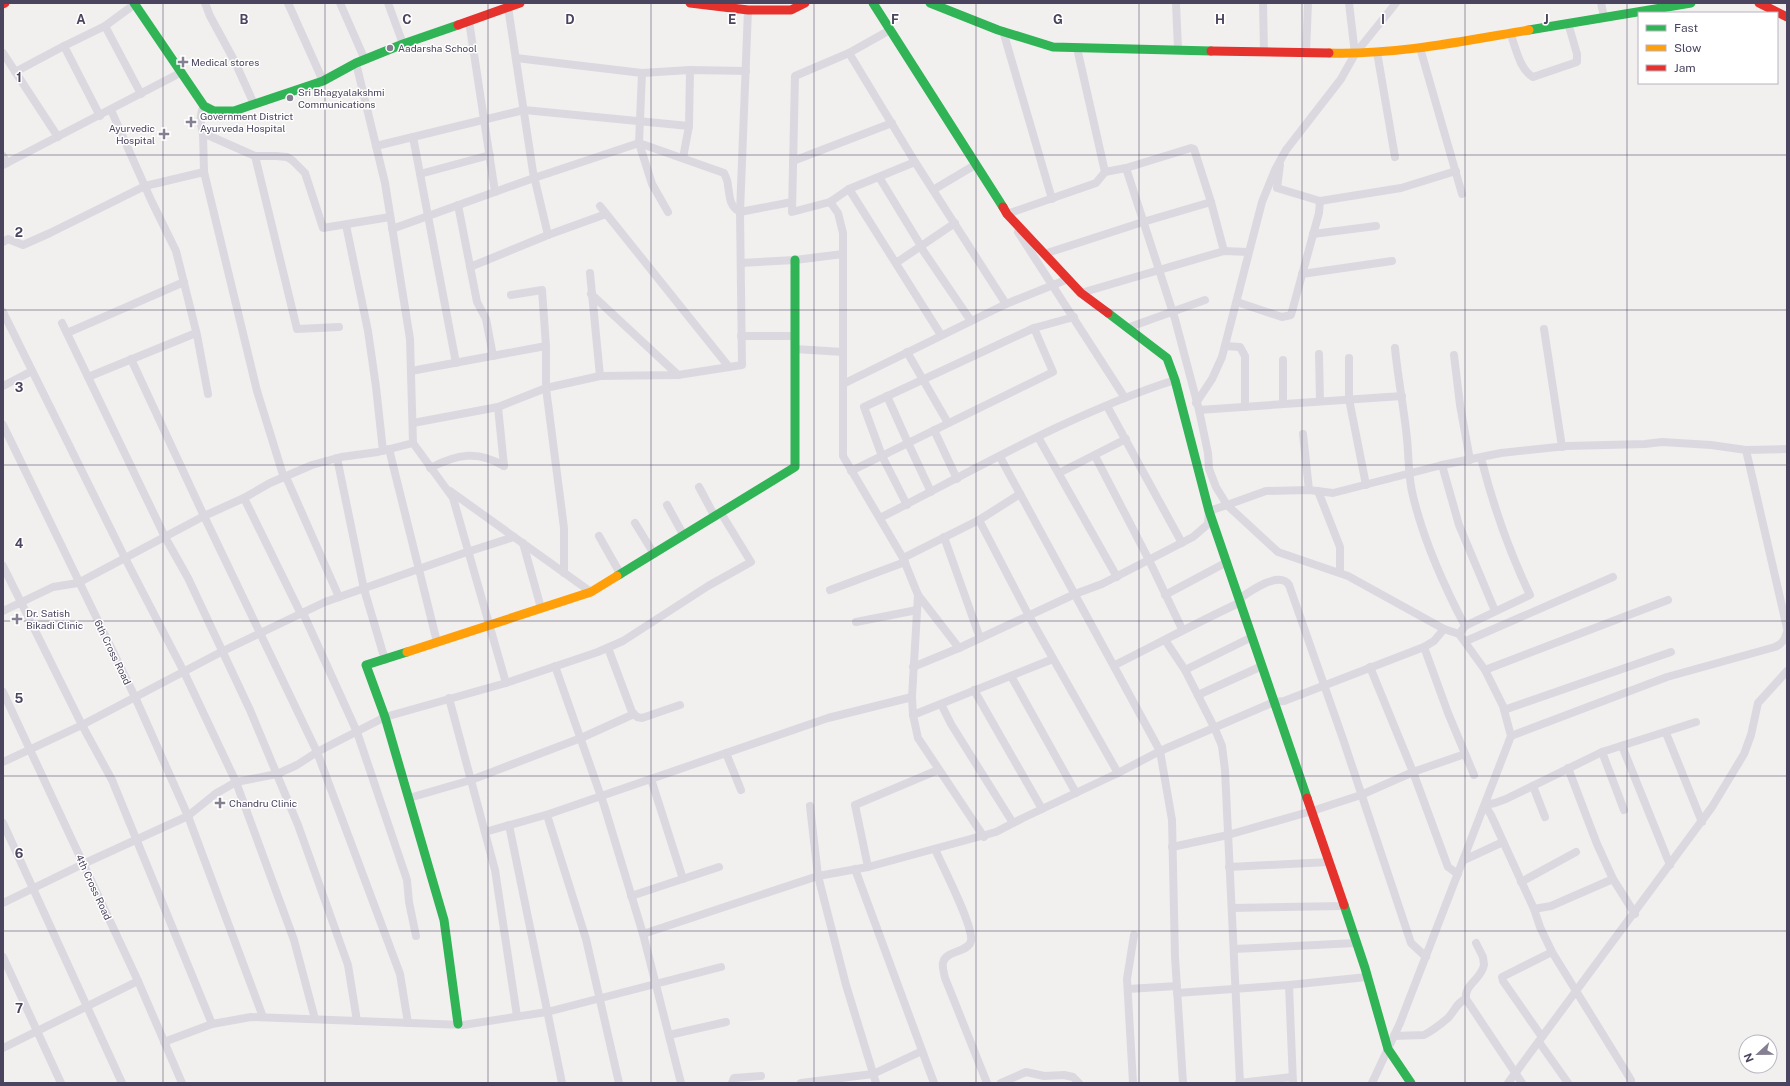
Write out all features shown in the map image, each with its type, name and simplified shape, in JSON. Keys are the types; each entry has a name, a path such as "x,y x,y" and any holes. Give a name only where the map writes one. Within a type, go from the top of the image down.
{"street":[{"path":"205,3 210,16 235,62 254,104"},
{"path":"288,3 323,81"},
{"path":"340,3 365,60"},
{"path":"388,3 403,44"},
{"path":"15,72 105,26 134,4 204,106 214,111 234,111 323,81 356,63 403,44 520,3"},
{"path":"690,3 748,10 791,10 805,3"},
{"path":"873,3 1125,398"},
{"path":"930,3 943,6 1002,31 1053,47 1355,54 1420,48 1638,12"},
{"path":"1176,3 1178,50"},
{"path":"1262,3 1264,52"},
{"path":"1306,53 1308,3"},
{"path":"1349,3 1355,54"},
{"path":"1197,406 1218,367 1237,302 1248,252 1266,190 1280,161 1286,150 1341,79 1355,54 1396,3"},
{"path":"1601,3 1604,18"},
{"path":"1639,12 1691,3"},
{"path":"1759,3 1777,12"},
{"path":"508,7 534,178 548,235"},
{"path":"413,424 498,407 546,388 600,376 678,375 742,365 740,212 748,10"},
{"path":"1778,12 1787,17"},
{"path":"469,21 495,192"},
{"path":"1510,33 1527,74 1533,77 1576,62 1577,54 1568,23"},
{"path":"105,26 141,94"},
{"path":"890,30 849,53 795,76 792,212 830,202 849,189 915,162"},
{"path":"1002,31 1052,199"},
{"path":"64,46 100,116"},
{"path":"1077,48 1105,172"},
{"path":"1420,48 1462,194"},
{"path":"1377,52 1395,157"},
{"path":"3,53 58,137"},
{"path":"849,53 915,162 1006,304"},
{"path":"516,58 642,73 690,70 746,71"},
{"path":"356,63 385,183 410,339 413,443 453,498 467,552 490,625 506,683"},
{"path":"683,158 688,126 690,70"},
{"path":"4,161 100,116 182,72"},
{"path":"642,73 639,143 652,184 668,212"},
{"path":"204,106 200,123 203,133 204,172 253,377 285,478 339,597"},
{"path":"111,110 176,251 196,333 208,394"},
{"path":"376,146 524,110 688,126"},
{"path":"793,161 892,123"},
{"path":"203,133 255,156 287,157 292,160 306,173 323,228 390,217"},
{"path":"413,137 456,362"},
{"path":"392,229 534,178 639,143 724,173 730,200 736,210 740,212 792,202"},
{"path":"1007,214 1096,184 1105,172 1126,168 1192,148 1211,202 1224,251"},
{"path":"420,174 490,155"},
{"path":"255,156 297,329 339,327"},
{"path":"1280,161 1277,188 1320,201 1401,188 1456,171"},
{"path":"933,190 975,165"},
{"path":"1126,168 1172,311 1197,406 1208,453 1209,469 1216,487 1227,505 1278,552 1348,576 1444,629 1459,634 1486,670 1504,710 1511,736 1426,957 1394,1036 1372,1083"},
{"path":"3,242 8,240 23,245 50,234 145,186 204,172"},
{"path":"879,177 921,246 971,321"},
{"path":"849,189 941,335"},
{"path":"1237,302 1282,317 1291,315 1319,213 1320,201"},
{"path":"830,202 838,213 843,233 843,456 904,560 918,595 959,648"},
{"path":"1044,254 1211,202"},
{"path":"458,205 477,302 486,319 493,356"},
{"path":"600,206 729,367"},
{"path":"470,267 548,235 606,214"},
{"path":"1007,214 1081,293 1167,358 1175,380 1208,512 1227,562 1312,811 1367,977 1388,1049 1411,1083"},
{"path":"896,263 955,223"},
{"path":"346,225 368,332 386,450 437,642"},
{"path":"1313,234 1376,226"},
{"path":"1081,293 1224,251 1248,252"},
{"path":"741,263 795,260 843,254"},
{"path":"458,1024 444,920 385,717 366,665 591,592 795,467 795,260"},
{"path":"1302,274 1392,261"},
{"path":"590,273 600,376"},
{"path":"843,384 1006,304 1068,279"},
{"path":"67,333 184,282"},
{"path":"511,295 542,290 546,346 546,388 564,528 564,573"},
{"path":"591,294 678,375"},
{"path":"1127,328 1205,300"},
{"path":"3,312 125,558 184,672 236,782 294,940 315,1019"},
{"path":"907,505 882,456 864,407 1034,328 1074,317"},
{"path":"62,323 165,537 188,578 223,651 277,774 298,825 348,965 357,1021"},
{"path":"851,471 1053,372 1034,328"},
{"path":"1544,329 1562,447"},
{"path":"88,377 196,333"},
{"path":"741,336 795,336"},
{"path":"411,371 546,346"},
{"path":"1225,346 1240,347 1245,356 1244,406"},
{"path":"1396,348 1412,496 1423,534 1444,584 1465,626"},
{"path":"795,349 843,352"},
{"path":"907,352 948,424"},
{"path":"1319,354 1320,401"},
{"path":"1454,355 1460,405 1470,460"},
{"path":"1349,358 1349,399 1366,485"},
{"path":"131,359 317,752 400,974 408,1023"},
{"path":"1283,360 1283,404"},
{"path":"3,386 32,371"},
{"path":"880,518 1038,437 1138,392 1175,380"},
{"path":"888,396 931,492"},
{"path":"1197,406 1244,406 1402,396"},
{"path":"1107,406 1182,543"},
{"path":"430,468 448,458 478,455 492,458 504,466 498,407"},
{"name":"6th Cross Road","path":"3,425 78,583 135,697 188,816 263,1017"},
{"path":"934,430 957,479"},
{"path":"1303,434 1309,490"},
{"path":"1038,437 1116,577"},
{"path":"1059,473 1126,439"},
{"path":"1208,512 1266,491 1309,490 1333,493 1442,465 1501,453 1562,447 1662,442 1711,445 1746,450 1787,449"},
{"path":"3,611 53,587 78,583 204,516 244,498 270,483 285,478 312,465 337,458 386,450 413,443"},
{"path":"1746,450 1787,628"},
{"path":"1095,456 1149,560 1182,629"},
{"path":"1000,457 1115,665 1160,751 1172,820 1177,990 1183,1083"},
{"path":"337,458 364,589 385,660"},
{"path":"1459,634 1465,626 1530,595 1506,542 1496,513 1481,458"},
{"path":"1442,465 1459,525 1495,611"},
{"path":"445,487 591,592"},
{"path":"3,903 82,864 188,816 215,794 236,782 277,774 385,717 506,683 608,648 623,641 708,586 751,562 700,487"},
{"path":"1318,491 1340,548 1340,573"},
{"path":"830,590 904,560 979,520 1020,494"},
{"path":"244,498 302,614 357,732 407,880 409,902 416,936"},
{"path":"667,505 684,536"},
{"path":"913,667 959,648 1116,577 1182,543 1193,537 1208,524 1208,512"},
{"path":"979,520 1029,616 1118,773"},
{"path":"635,523 654,554"},
{"path":"599,536 621,575"},
{"path":"3,762 82,725 223,651 325,602 514,537"},
{"path":"944,538 980,638"},
{"path":"522,543 541,608"},
{"path":"1165,595 1227,562"},
{"path":"3,566 82,725 112,780 212,1024"},
{"path":"1466,642 1613,577"},
{"path":"1115,665 1165,640 1182,629 1240,601 1262,584 1282,580 1287,582 1324,685 1411,943 1426,957"},
{"path":"918,595 912,697 918,738 984,837"},
{"path":"1486,670 1668,600"},
{"path":"856,622 917,610"},
{"path":"643,934 818,876 868,867 984,837 1118,773 1160,751 1274,702 1284,701 1424,646 1434,641 1444,629"},
{"path":"1511,736 1667,677 1775,647 1782,644 1786,639 1787,632"},
{"path":"1185,670 1252,637"},
{"path":"1165,640 1185,670 1215,728 1222,746 1225,770 1240,1083 1293,1080 1289,985"},
{"path":"1424,646 1448,713 1474,775"},
{"path":"608,648 634,714 642,718 680,705"},
{"path":"1504,710 1671,652"},
{"path":"914,715 1053,659"},
{"path":"555,666 602,796 643,934 681,1083"},
{"path":"1198,695 1262,666"},
{"path":"1370,667 1413,772 1448,867 1458,874"},
{"path":"1508,1083 1702,822 1742,760 1751,735 1758,703 1787,671"},
{"path":"1011,676 1076,792"},
{"path":"974,690 1042,808"},
{"name":"4th Cross Road","path":"3,692 31,750 82,864 138,981 182,1083"},
{"path":"485,832 547,815 828,718 912,697"},
{"path":"449,698 495,870 517,1016"},
{"path":"941,704 951,724 1013,823"},
{"path":"409,798 471,780 581,738 634,714"},
{"path":"1485,805 1495,803 1533,786 1602,752 1666,733 1696,722"},
{"path":"1666,733 1702,822"},
{"path":"1622,746 1670,865"},
{"path":"1602,752 1624,810"},
{"path":"726,753 741,790"},
{"path":"1172,847 1228,834 1312,811 1361,795 1413,772 1465,754"},
{"path":"1568,768 1597,844 1613,879 1635,914"},
{"path":"868,867 855,805 938,770"},
{"path":"651,779 683,879"},
{"path":"1533,786 1545,817"},
{"path":"1485,805 1534,909 1540,927 1552,952 1631,1080"},
{"path":"810,806 818,876 846,985 876,1083"},
{"path":"547,815 586,939 619,1083"},
{"path":"3,824 88,1006 122,1083"},
{"path":"508,825 562,1083"},
{"path":"1464,860 1503,842"},
{"path":"935,849 968,924 971,940 969,944 945,959 943,963 945,978 988,1083"},
{"path":"1521,882 1576,852"},
{"path":"1229,867 1329,862"},
{"path":"632,896 719,867"},
{"path":"855,869 934,1083"},
{"path":"1534,909 1551,906 1613,879"},
{"path":"1232,908 1343,906"},
{"path":"1133,1083 1127,979 1134,935"},
{"path":"1234,949 1356,943"},
{"path":"1476,943 1483,957 1484,966 1476,981 1466,989 1466,999 1522,1083"},
{"path":"1552,952 1502,977 1568,1083"},
{"path":"3,957 38,1030 61,1083"},
{"path":"164,1042 212,1024 263,1017 458,1024 547,1012 721,967"},
{"path":"1128,989 1236,989 1367,977"},
{"path":"3,1048 138,981"},
{"path":"1394,1036 1424,1034 1428,1032 1448,1018 1462,1000 1466,999"},
{"path":"669,1035 726,1022"},
{"path":"801,1083 873,1074 922,1051"},
{"path":"1001,1083 1026,1072 1044,1076 1064,1075 1073,1078 1079,1083"},
{"path":"732,1083 734,1078 761,1076"}],"traffic: fast":[{"path":"134,3 204,106 214,111 234,111 323,81 356,63 403,44 458,25"},
{"path":"873,3 1003,207"},
{"path":"930,3 998,30 1053,47 1211,51"},
{"path":"1529,30 1691,3"},
{"path":"617,576 795,467 795,260"},
{"path":"1108,313 1167,358 1175,380 1209,511 1307,798"},
{"path":"407,652 366,665 385,717 444,920 458,1024"},
{"path":"1344,905 1365,968 1388,1049 1411,1083"}],"traffic: slow":[{"path":"1329,53 1405,50 1529,30"},
{"path":"407,652 591,592 617,576"}],"traffic: jam":[{"path":"458,25 520,3"},
{"path":"690,3 748,10 791,10 805,3"},
{"path":"1759,3 1777,12"},
{"path":"1778,12 1787,17"},
{"path":"1211,51 1329,53"},
{"path":"1003,207 1007,214 1081,293 1108,313"},
{"path":"1307,798 1344,905"}],"place":[{"name":"Aadarsha School","path":"390,48"},
{"name":"Medical stores","path":"183,62"},
{"name":"Sri Bhagyalakshmi Communications","path":"290,98"},
{"name":"Government District Ayurveda Hospital","path":"191,122"},
{"name":"Ayurvedic Hospital","path":"164,134"},
{"name":"Dr. Satish Bikadi Clinic","path":"17,619"},
{"name":"Chandru Clinic","path":"220,803"}]}
